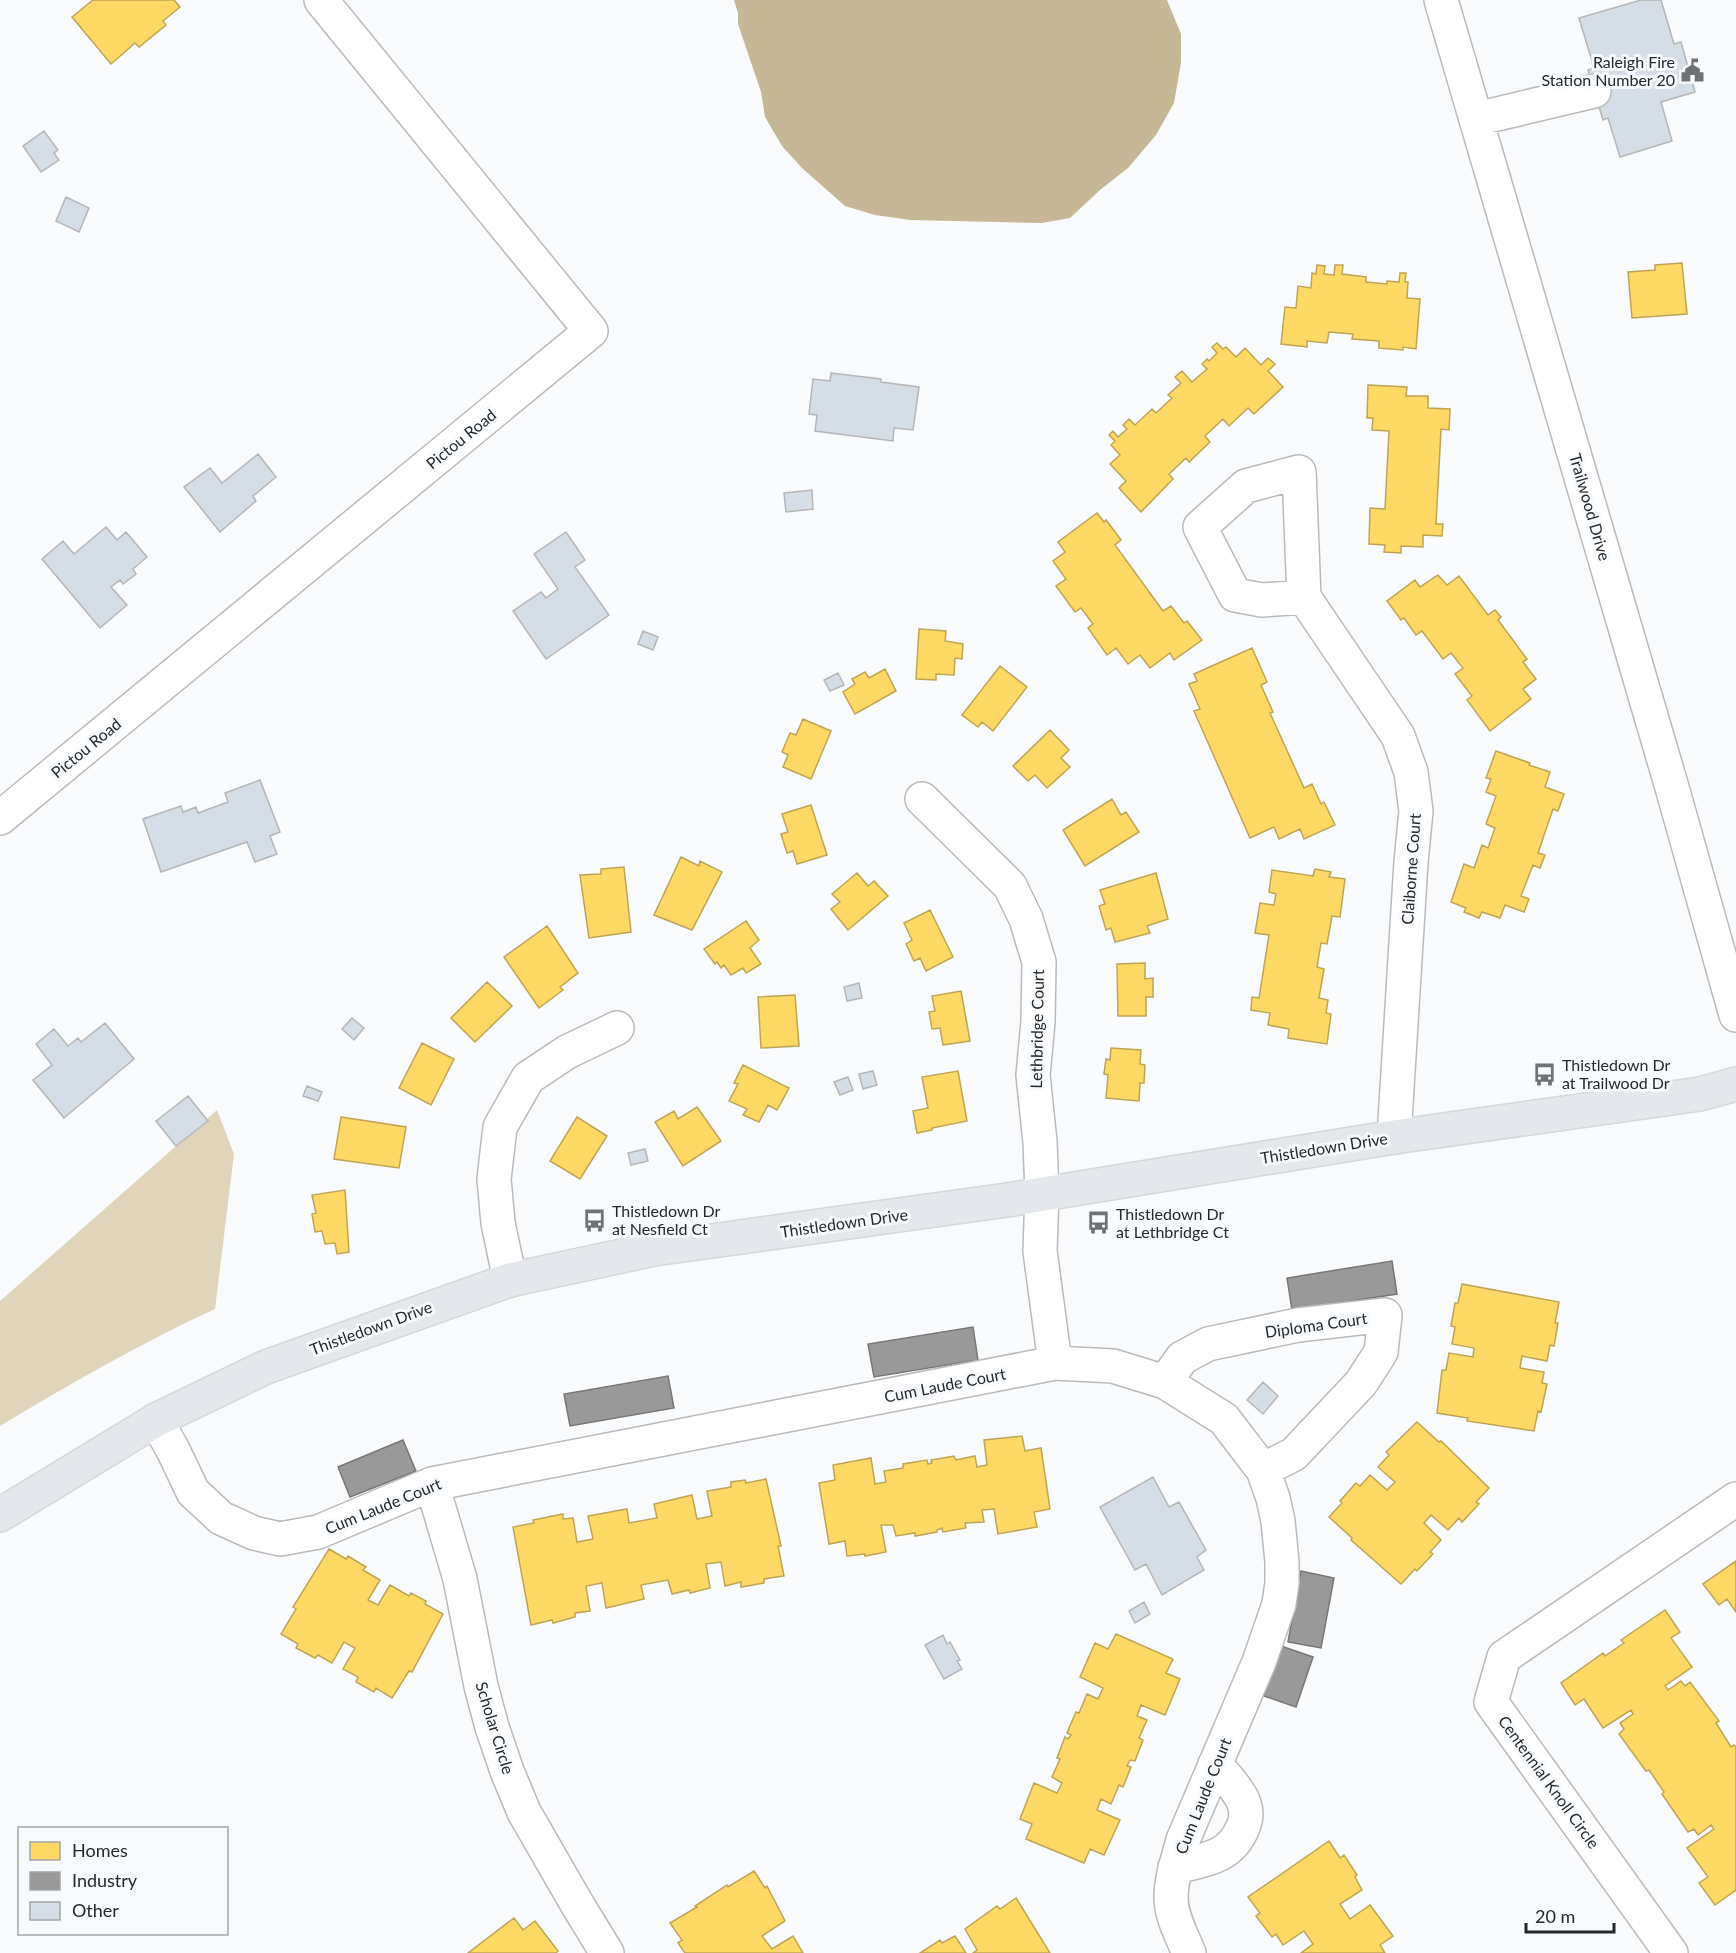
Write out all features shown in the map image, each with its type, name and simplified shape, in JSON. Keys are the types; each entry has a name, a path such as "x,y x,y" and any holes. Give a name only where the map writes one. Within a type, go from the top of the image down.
{"main road":[{"name":"Thistledown Drive","path":"0,1515 156,1420 266,1367 510,1280 654,1249 1007,1200 1394,1137 1700,1094 1736,1084"}],"street":[{"name":"Pictou Road","path":"0,818 591,331 321,0"},
{"name":"Trailwood Drive","path":"1441,0 1673,791 1736,1015"},
{"path":"1476,119 1594,91"},
{"name":"Claiborne Court","path":"1304,597 1398,736 1411,772 1416,811 1394,1137"},
{"name":"Lethbridge Court","path":"922,799 1010,886 1026,919 1039,963 1038,1022 1033,1075 1040,1130 1042,1193 1040,1251 1055,1363"},
{"path":"510,1280 498,1223 494,1179 500,1127 528,1078 567,1052 617,1028"},
{"name":"Diploma Court","path":"1166,1382 1182,1358 1208,1344 1298,1325 1385,1315 1381,1352 1361,1383 1294,1454 1263,1470"},
{"name":"Cum Laude Court","path":"156,1420 193,1492 221,1518 254,1533 280,1539 318,1532 432,1484 1055,1363 1113,1366 1166,1382 1224,1419 1263,1470 1278,1521 1282,1563 1279,1604 1259,1662 1183,1840 1175,1867 1171,1899 1178,1926 1189,1953"},
{"name":"Scholar Circle","path":"432,1484 460,1579 489,1716 507,1771 524,1812 607,1953"},
{"name":"Centennial Knoll Circle","path":"1671,1953 1491,1702 1504,1656 1736,1499"},
{"path":"1175,1867 1209,1859 1229,1849 1240,1835 1247,1818 1243,1800 1215,1764"}],"shaded area":[{"path":"734,0 1167,0 1181,34 1181,63 1174,103 1156,135 1128,168 1070,218 1042,223 910,220 875,215 845,206 802,168 782,146 765,117 761,92 738,24 738,13"},
{"path":"217,1110 234,1154 215,1309 106,1364 0,1426 0,1301"}],"building: Homes":[{"path":"93,0 174,0 180,7 163,21 166,25 139,47 135,43 111,64 72,17"},
{"path":"1682,263 1687,314 1632,318 1628,272 1655,270 1655,265"},
{"path":"1317,265 1325,266 1324,274 1334,275 1335,265 1343,265 1342,274 1366,277 1366,282 1387,284 1387,281 1399,282 1400,273 1406,273 1407,298 1420,299 1416,349 1379,348 1379,341 1352,339 1353,334 1329,332 1327,343 1307,341 1307,347 1281,344 1285,307 1296,308 1298,286 1311,288 1312,273 1316,274"},
{"path":"1217,343 1223,349 1226,347 1236,357 1245,348 1261,365 1268,358 1275,364 1268,371 1283,387 1254,414 1248,408 1229,426 1223,419 1205,436 1210,442 1189,462 1186,458 1169,474 1173,479 1141,512 1119,488 1126,481 1110,464 1120,455 1111,445 1115,441 1109,435 1113,431 1118,437 1127,429 1123,425 1129,419 1135,425 1152,409 1156,413 1172,398 1168,395 1181,383 1175,377 1182,371 1192,382 1207,369 1202,364 1217,353 1212,347"},
{"path":"1368,385 1407,387 1406,396 1428,396 1428,408 1450,409 1449,430 1441,429 1436,524 1443,524 1442,536 1423,535 1423,547 1401,546 1401,553 1384,552 1385,545 1369,544 1370,508 1385,509 1389,431 1372,430 1373,418 1367,418"},
{"path":"1097,513 1104,522 1106,520 1121,540 1115,545 1163,611 1171,606 1184,623 1187,621 1202,640 1174,660 1170,653 1150,668 1140,655 1128,664 1116,648 1107,655 1088,628 1093,624 1081,608 1075,612 1056,586 1066,579 1053,561 1065,552 1058,542"},
{"path":"1438,575 1447,585 1459,576 1488,615 1495,610 1501,617 1498,620 1527,659 1523,662 1536,679 1523,689 1531,699 1490,731 1467,700 1472,696 1455,674 1463,668 1451,653 1443,659 1422,631 1416,635 1404,618 1401,620 1387,601 1415,580 1420,587"},
{"path":"919,629 946,631 945,641 963,644 962,659 955,658 954,675 936,674 936,680 916,679"},
{"path":"1252,648 1267,682 1261,685 1273,712 1270,713 1304,788 1312,784 1321,804 1324,802 1335,825 1304,839 1300,829 1279,839 1274,827 1250,838 1194,711 1200,709 1189,684 1197,681 1194,674"},
{"path":"1000,666 1027,687 993,731 982,722 978,727 962,715"},
{"path":"885,669 896,691 855,714 843,692 855,684 852,679 865,672 869,678"},
{"path":"803,719 831,731 811,779 783,767 788,755 782,752 790,733 796,735"},
{"path":"1050,730 1069,750 1061,758 1070,767 1047,788 1035,775 1028,781 1013,766"},
{"path":"1496,751 1550,772 1545,787 1564,794 1558,811 1553,809 1538,853 1545,855 1540,868 1533,865 1521,896 1529,899 1524,912 1505,905 1500,918 1482,912 1479,918 1464,912 1466,908 1451,902 1464,864 1474,868 1482,845 1488,848 1495,828 1486,824 1496,796 1486,792 1491,779 1486,778"},
{"path":"1112,799 1121,815 1126,812 1139,832 1085,866 1063,830"},
{"path":"811,805 827,855 797,864 793,851 787,853 781,834 788,832 782,814"},
{"path":"681,857 699,866 700,861 722,872 692,930 654,915"},
{"path":"624,867 631,932 589,938 580,875 601,874 601,869"},
{"path":"1315,869 1331,872 1329,877 1345,879 1340,917 1332,916 1327,944 1321,943 1317,967 1324,969 1319,998 1328,1000 1326,1013 1331,1014 1327,1044 1288,1038 1289,1029 1268,1025 1270,1013 1251,1010 1252,997 1259,998 1269,935 1255,933 1260,903 1274,905 1276,894 1269,892 1272,870 1313,876"},
{"path":"857,873 868,886 874,881 888,896 848,930 831,909 840,902 832,894"},
{"path":"1156,873 1168,919 1147,926 1150,933 1115,942 1111,928 1106,930 1099,906 1105,904 1100,890"},
{"path":"930,910 953,957 926,971 920,958 914,961 906,944 912,940 904,923"},
{"path":"746,921 759,940 750,948 761,964 746,973 743,968 731,975 724,965 721,968 717,962 715,964 704,949"},
{"path":"547,926 578,973 560,987 563,990 539,1008 504,957"},
{"path":"1145,963 1145,979 1153,978 1153,997 1146,997 1146,1016 1118,1016 1117,964"},
{"path":"487,982 512,1006 475,1042 451,1018"},
{"path":"961,991 970,1041 943,1045 940,1028 932,1029 929,1012 935,1011 932,996"},
{"path":"795,995 799,1046 761,1048 758,997"},
{"path":"422,1043 454,1059 431,1105 399,1088"},
{"path":"1111,1048 1141,1050 1140,1064 1145,1065 1144,1083 1140,1083 1139,1101 1106,1098 1108,1075 1104,1074 1106,1059 1110,1060"},
{"path":"743,1065 789,1088 777,1110 768,1105 759,1122 743,1115 747,1109 729,1101 738,1084 734,1083"},
{"path":"958,1071 967,1121 917,1133 913,1111 928,1108 922,1077"},
{"path":"697,1107 721,1141 683,1166 655,1122 674,1111 678,1119"},
{"path":"341,1117 406,1127 399,1168 334,1159"},
{"path":"577,1117 607,1136 580,1179 550,1161"},
{"path":"345,1190 349,1252 337,1254 335,1243 325,1244 322,1231 315,1232 312,1214 316,1213 312,1195"},
{"path":"1462,1284 1559,1302 1554,1346 1550,1345 1547,1361 1522,1356 1520,1368 1544,1372 1542,1383 1547,1384 1534,1431 1467,1421 1468,1418 1437,1413 1442,1370 1446,1370 1449,1353 1473,1357 1474,1348 1452,1344 1455,1327 1451,1326 1455,1303 1458,1303"},
{"path":"1417,1422 1439,1442 1441,1441 1489,1488 1476,1502 1479,1504 1462,1522 1459,1518 1448,1530 1431,1515 1424,1523 1441,1540 1430,1552 1433,1554 1401,1584 1351,1540 1352,1538 1329,1517 1356,1483 1360,1486 1370,1475 1387,1490 1395,1482 1378,1467 1389,1455 1386,1452"},
{"path":"1022,1436 1025,1451 1041,1448 1050,1509 1034,1512 1037,1527 998,1534 994,1509 982,1510 984,1522 965,1523 966,1528 943,1532 942,1528 937,1532 915,1536 915,1533 896,1536 893,1525 881,1525 886,1552 865,1556 865,1554 847,1556 845,1541 829,1544 819,1483 835,1480 833,1465 871,1458 875,1484 886,1482 884,1471 903,1468 903,1464 927,1460 928,1464 932,1463 931,1460 954,1456 956,1460 975,1456 977,1467 987,1465 984,1440"},
{"path":"766,1479 781,1546 778,1546 784,1576 764,1579 764,1583 741,1587 741,1582 725,1586 721,1562 706,1564 710,1588 690,1593 689,1590 672,1594 668,1580 641,1585 644,1599 606,1608 602,1583 586,1586 590,1611 575,1613 575,1617 553,1623 552,1620 531,1625 513,1527 563,1514 563,1519 573,1518 577,1542 593,1539 588,1516 627,1509 629,1523 657,1518 654,1504 692,1495 697,1519 712,1516 707,1491 731,1487 731,1482 745,1480 746,1483"},
{"path":"329,1549 346,1559 348,1556 366,1567 363,1570 380,1580 368,1600 378,1605 390,1585 409,1596 411,1593 426,1601 425,1604 443,1614 412,1672 409,1671 392,1698 376,1688 374,1692 356,1682 358,1677 343,1669 355,1648 344,1642 332,1663 318,1655 315,1658 296,1648 298,1644 281,1634 296,1609 293,1607"},
{"path":"1736,1561 1736,1612 1727,1599 1719,1605 1703,1584"},
{"path":"1665,1610 1680,1632 1671,1638 1692,1667 1665,1686 1668,1690 1681,1681 1685,1686 1690,1682 1719,1721 1716,1723 1731,1747 1734,1745 1736,1747 1736,1890 1715,1905 1699,1883 1708,1877 1687,1848 1714,1829 1711,1825 1698,1835 1694,1829 1688,1832 1649,1770 1646,1771 1619,1734 1624,1729 1620,1723 1633,1714 1631,1710 1603,1728 1584,1699 1575,1705 1561,1683 1603,1653 1605,1656 1624,1643 1621,1640"},
{"path":"1116,1634 1173,1659 1166,1673 1180,1679 1165,1715 1141,1705 1137,1716 1147,1720 1139,1738 1143,1740 1135,1761 1130,1760 1127,1766 1131,1767 1123,1787 1119,1785 1111,1804 1101,1799 1097,1810 1120,1820 1104,1855 1090,1849 1084,1863 1026,1839 1032,1824 1020,1819 1034,1783 1057,1793 1062,1783 1052,1777 1060,1759 1057,1758 1065,1737 1068,1739 1071,1735 1067,1733 1087,1694 1098,1699 1103,1688 1080,1677 1095,1643 1108,1649"},
{"path":"1329,1841 1340,1858 1344,1855 1357,1875 1355,1877 1362,1890 1340,1904 1350,1919 1370,1905 1393,1936 1380,1945 1385,1953 1301,1953 1313,1944 1304,1931 1283,1945 1276,1934 1272,1937 1256,1916 1260,1913 1248,1897"},
{"path":"754,1871 765,1888 767,1886 785,1921 762,1936 772,1949 793,1936 803,1953 685,1953 678,1943 682,1940 670,1923 727,1885 728,1887"},
{"path":"1016,1898 1050,1953 973,1953 977,1950 965,1929 997,1906 1000,1909"},
{"path":"514,1918 523,1930 535,1921 558,1951 556,1953 468,1953"},
{"path":"955,1936 966,1953 920,1953 940,1940 942,1943"}],"building: Industry":[{"path":"1392,1261 1397,1294 1292,1310 1287,1278"},
{"path":"973,1327 978,1360 874,1377 868,1344"},
{"path":"668,1376 674,1408 570,1426 564,1394"},
{"path":"403,1440 416,1471 350,1497 338,1467"},
{"path":"1301,1571 1334,1578 1321,1648 1288,1642"},
{"path":"1281,1646 1313,1657 1296,1707 1264,1696"}],"building: Other":[{"path":"1641,0 1661,0 1674,44 1681,42 1695,92 1661,102 1672,141 1620,157 1608,118 1603,120 1588,70 1594,68 1579,18"},
{"path":"44,131 58,150 54,153 59,160 41,172 23,146"},
{"path":"66,197 89,208 79,232 56,221"},
{"path":"831,373 881,379 881,382 919,387 913,430 894,428 893,441 815,431 817,415 809,414 813,379 830,381"},
{"path":"258,454 276,477 253,496 256,501 220,532 184,487 210,468 222,483"},
{"path":"812,490 813,509 786,512 784,493"},
{"path":"106,527 117,540 126,532 147,557 133,569 136,574 123,584 120,580 111,587 127,605 100,628 42,559 63,541 74,554"},
{"path":"566,532 585,560 575,567 609,615 546,659 513,611 541,592 546,598 558,589 534,554"},
{"path":"643,631 658,637 653,650 638,644"},
{"path":"838,673 844,685 830,691 824,680"},
{"path":"260,780 280,832 270,836 277,854 255,862 247,842 161,872 143,819 181,806 183,812 196,807 198,813 228,802 225,793"},
{"path":"859,983 862,998 847,1001 844,987"},
{"path":"352,1018 364,1028 354,1040 342,1029"},
{"path":"105,1023 134,1059 64,1118 33,1080 52,1065 36,1044 54,1029 68,1046 78,1038 81,1042"},
{"path":"873,1071 877,1085 863,1089 859,1074"},
{"path":"848,1077 853,1090 840,1095 834,1082"},
{"path":"307,1086 322,1092 318,1101 303,1096"},
{"path":"188,1096 208,1121 176,1146 156,1121"},
{"path":"645,1149 648,1161 631,1165 628,1153"},
{"path":"1263,1382 1278,1396 1263,1414 1247,1400"},
{"path":"1153,1477 1169,1507 1179,1502 1206,1550 1197,1557 1204,1570 1162,1595 1146,1564 1135,1570 1100,1507"},
{"path":"1144,1602 1150,1614 1135,1623 1129,1611"},
{"path":"943,1635 947,1644 950,1642 960,1660 957,1661 962,1669 944,1679 925,1645"}],"place":[{"name":"Raleigh Fire Station Number 20","path":"1693,71"},
{"name":"Thistledown Dr at Trailwood Dr","path":"1544,1074"},
{"name":"Thistledown Dr at Nesfield Ct","path":"594,1220"},
{"name":"Thistledown Dr at Lethbridge Ct","path":"1098,1223"}]}
